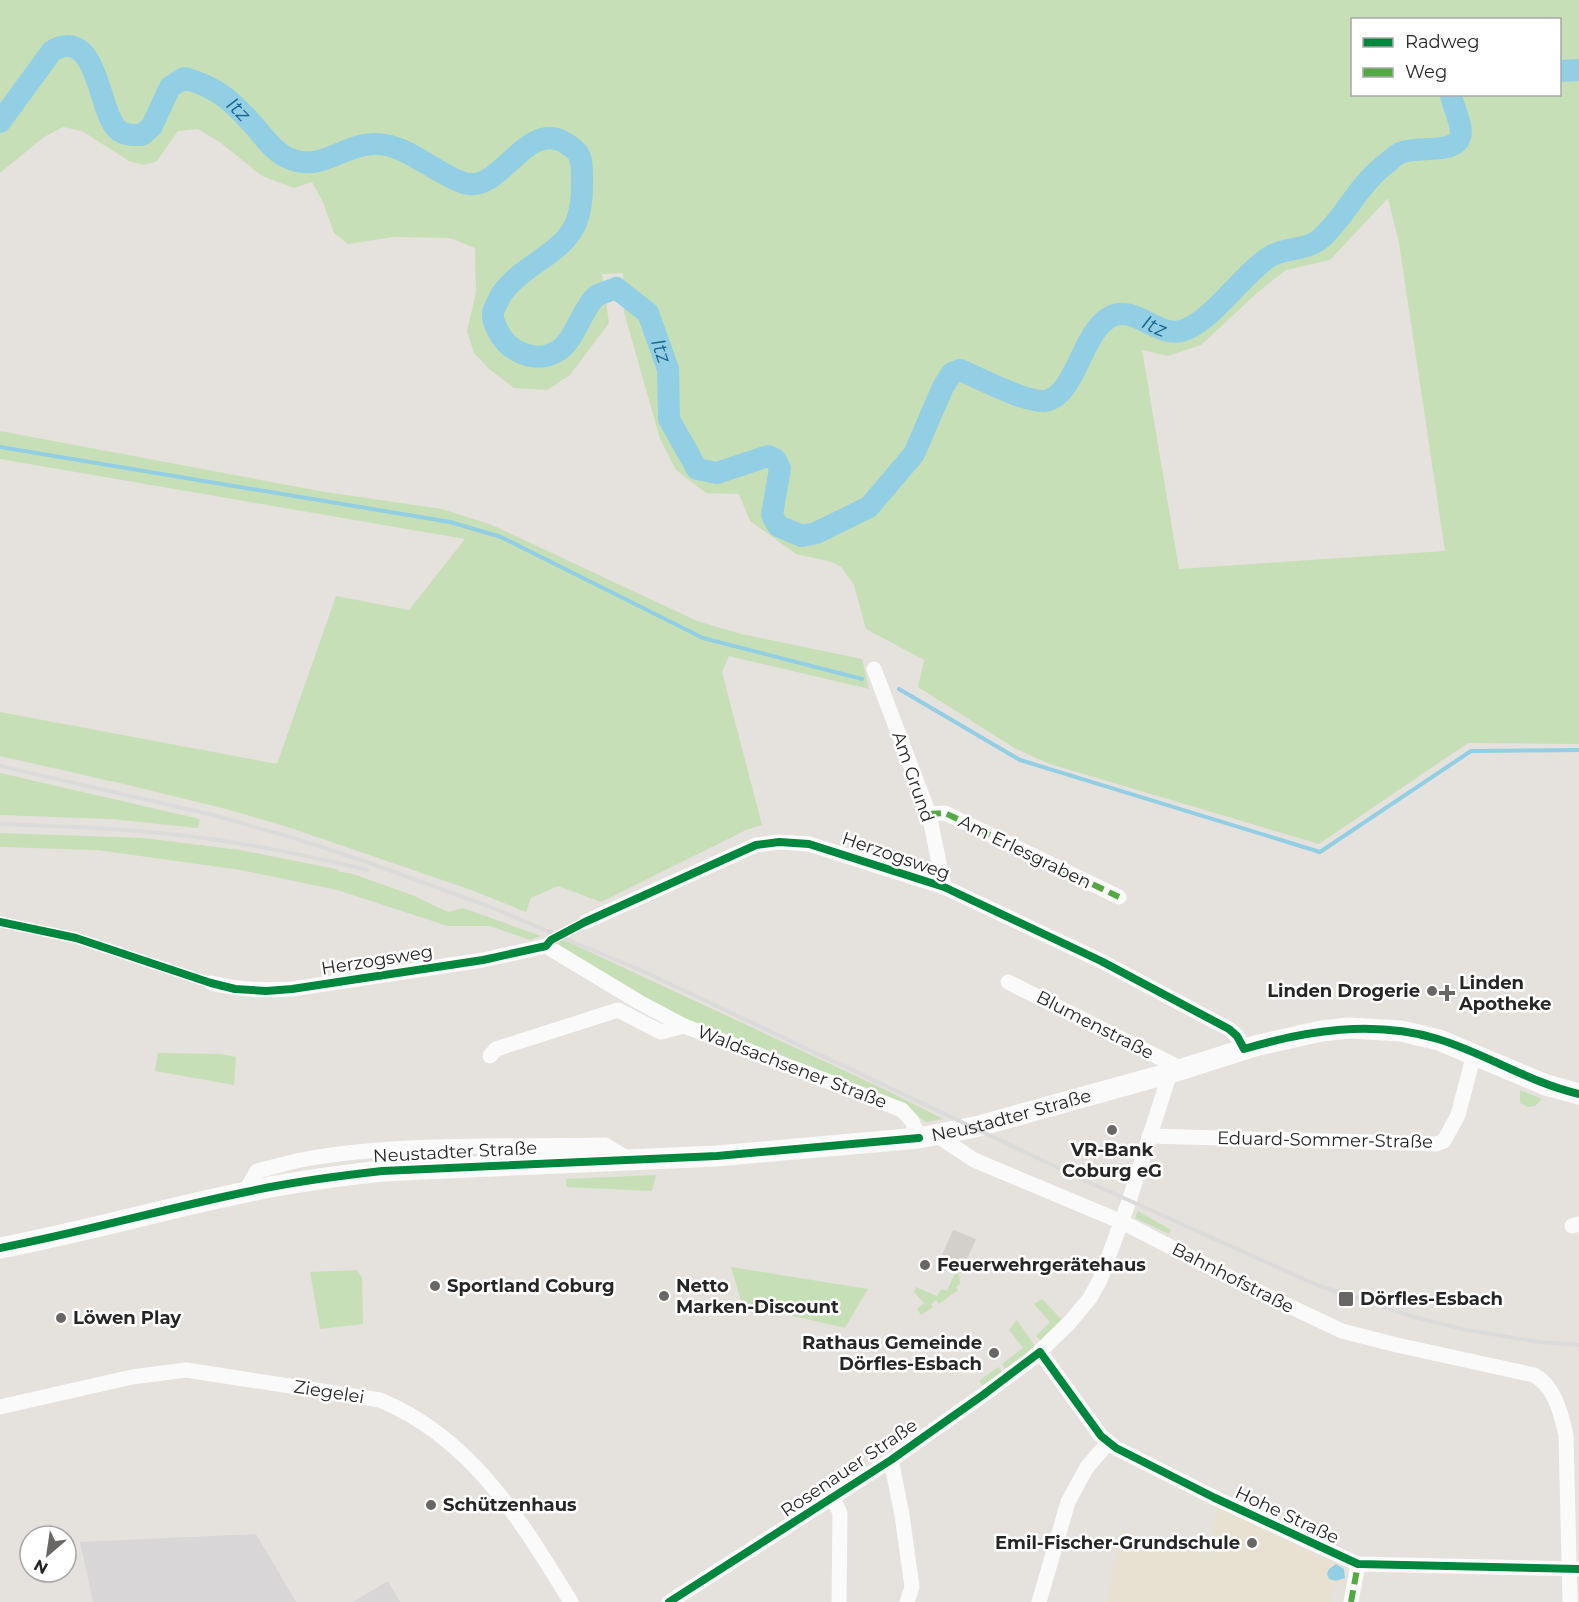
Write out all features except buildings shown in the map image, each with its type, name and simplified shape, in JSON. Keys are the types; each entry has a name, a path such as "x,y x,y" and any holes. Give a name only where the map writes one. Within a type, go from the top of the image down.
{"street":[{"name":"Am Grund","path":"874,669 929,814 944,887"},
{"name":"Am Erlesgraben","path":"929,814 945,813 1119,897"},
{"name":"Herzogsweg","path":"585,922 756,845 779,842 809,843 944,887 1101,961 1229,1029 1237,1036 1244,1049"},
{"name":"Herzogsweg","path":"211,983 235,989 266,991 292,989 483,960 546,946"},
{"name":"Waldsachsener Straße","path":"546,946 639,1002 684,1026 896,1107 902,1110 928,1137"},
{"name":"Blumenstraße","path":"1008,982 1176,1071"},
{"name":"Waldsachsener Straße","path":"490,1056 496,1049 618,1010 661,1032 684,1026"},
{"name":"Neustadter Straße","path":"0,1248 245,1192 327,1177 382,1170 750,1153 928,1137 975,1127 1176,1071 1244,1049 1321,1031 1359,1028 1401,1031 1439,1040 1546,1085 1579,1094"},
{"name":"Eduard-Sommer-Straße","path":"1149,1136 1436,1144 1444,1141 1458,1115 1474,1054"},
{"name":"Rosenauer Straße","path":"669,1602 891,1460 1040,1352 1070,1322 1090,1298 1100,1280 1122,1222 1149,1136 1176,1071"},
{"name":"Bahnhofstraße","path":"928,1137 974,1160 1122,1222 1251,1288 1342,1331 1534,1375 1543,1380 1562,1416 1566,1436 1575,1570"},
{"name":"Hohe Straße","path":"1040,1352 1108,1443 1208,1495 1358,1564 1575,1570"},
{"name":"Ziegelei","path":"0,1407 132,1377 186,1370 380,1400 400,1409 427,1426 479,1470 522,1523 571,1602"},
{"path":"1039,1602 1068,1502 1087,1467 1108,1443"},
{"path":"891,1460 902,1515 912,1587 907,1602"},
{"path":"833,1499 840,1513 839,1602"},
{"path":"1351,1602 1358,1564"},
{"path":"1570,1602 1575,1570"}],"shaded area":[{"path":"953,1230 976,1239 961,1273 956,1271 959,1263 942,1255"},
{"name":"Emil-Fischer-Grundschule","path":"1218,1507 1336,1564 1344,1569 1345,1585 1334,1584 1331,1602 1106,1602 1121,1531 1209,1555"},
{"path":"256,1534 296,1602 93,1602 80,1542"},
{"path":"388,1581 400,1602 353,1602"}],"green space":[{"path":"0,0 1579,0 1579,744 1468,743 1319,844 1050,764 1016,749 918,687 924,660 866,629 854,585 841,567 832,562 796,554 750,521 739,494 706,493 676,470 660,439 624,312 623,273 602,274 609,323 570,375 547,390 514,388 488,368 474,353 467,331 476,292 475,248 450,238 394,237 348,244 334,233 323,202 312,182 294,188 262,176 221,143 198,129 178,131 157,161 144,165 129,161 82,131 63,127 44,137 0,173","holes":["1388,198 1399,243 1445,551 1179,569 1142,350 1168,356 1201,345 1258,292 1286,270 1330,260"]},
{"path":"0,431 325,492 442,509 492,525 697,621 741,634 862,659 869,689 729,656 722,672 762,825 746,830 601,902 558,886 531,898 526,912 474,891 288,827 226,809 0,756 0,712 277,764 336,596 409,610 465,539 0,459"},
{"path":"0,773 200,819 198,828 111,819 0,815"},
{"path":"0,833 143,838 240,850 350,873 412,895 448,912 463,908 541,936 530,940 490,926 448,926 337,890 241,870 97,850 0,847"},
{"path":"560,938 886,1090 943,1119 926,1122 899,1104 688,1023 552,946"},
{"path":"158,1053 220,1054 236,1057 234,1085 155,1071"},
{"path":"1520,1090 1542,1099 1535,1106 1528,1107 1520,1103"},
{"path":"656,1175 652,1191 567,1187 566,1179"},
{"path":"1138,1211 1171,1230 1169,1234 1135,1218"},
{"path":"731,1267 868,1289 845,1328 742,1304"},
{"path":"357,1270 362,1277 363,1324 320,1329 310,1272"},
{"path":"956,1271 959,1273 960,1284 956,1287 958,1290 939,1304 936,1300 931,1304 933,1307 921,1315 917,1309 924,1303 914,1292 916,1287 937,1296 941,1289 947,1291"},
{"path":"1042,1299 1062,1320 1042,1342 1036,1336 1050,1322 1034,1304"},
{"path":"1017,1320 1035,1346 1006,1369 1002,1364 1023,1348 1009,1330"},
{"path":"998,1367 1002,1372 983,1386 979,1381"}],"water":[{"path":"1336,1564 1344,1569 1345,1578 1336,1581 1329,1579 1327,1574 1329,1569"}],"waterway":[{"name":"Itz","path":"0,122 52,51 67,46 78,49 87,59 94,72 110,118 119,131 128,134 142,135 152,126 170,87 184,78 207,86 225,97 241,111 274,148 286,157 298,161 320,161 361,146 385,145 408,153 453,179 477,184 489,179 524,149 536,142 548,138 562,141 575,150 581,162 581,201 578,216 573,228 558,247 521,274 502,293 493,312 494,321 502,338 522,354 539,357 556,352 568,342 595,297 616,288 648,313 668,369 669,419 697,469 717,473 768,456 775,459 780,468 772,515 778,526 802,536 816,533 869,507 914,454 943,387 952,373 960,370 1015,394 1037,401 1045,401 1056,397 1064,388 1092,336 1110,317 1120,314 1129,315 1167,331 1177,332 1198,323 1269,257 1320,239 1329,231 1373,175 1398,154 1406,151 1446,147 1457,142 1461,132 1451,96"},
{"name":"Itz","path":"1561,71 1579,70"},
{"path":"0,447 450,522 501,537 703,638 862,679"},
{"path":"899,689 1020,760 1320,852 1471,751 1579,750"}],"railway":[{"path":"0,766 213,815 297,839 493,908 649,974 1086,1181 1317,1285 1414,1317 1467,1330 1540,1342 1579,1345"},
{"path":"0,824 120,830 195,837 281,851 367,870"}],"marked path":[{"path":"929,814 945,813 1119,897"},
{"path":"1351,1602 1358,1564"}],"cycle path":[{"path":"0,922 76,938 235,989 266,991 292,989 483,960 546,946 551,940 585,922 756,845 779,842 809,844 944,887 1101,961 1229,1029 1237,1036 1244,1049 1316,1032 1365,1029 1414,1033 1456,1045 1542,1082 1579,1094"},
{"path":"0,1248 263,1188 365,1173 717,1156 919,1138"},
{"path":"669,1602 891,1460 1040,1352 1101,1436 1116,1448 1215,1498 1358,1564 1579,1569"}],"place":[{"name":"Linden Drogerie","path":"1432,991"},
{"name":"Linden Apotheke","path":"1447,993"},
{"name":"VR-Bank Coburg eG","path":"1112,1130"},
{"name":"Feuerwehrgerätehaus","path":"925,1265"},
{"name":"Sportland Coburg","path":"435,1286"},
{"name":"Netto Marken-Discount","path":"664,1296"},
{"name":"Dörfles-Esbach","path":"1346,1299"},
{"name":"Löwen Play","path":"61,1318"},
{"name":"Rathaus Gemeinde Dörfles-Esbach","path":"994,1353"},
{"name":"Schützenhaus","path":"431,1505"},
{"name":"Emil-Fischer-Grundschule","path":"1252,1543"}]}
